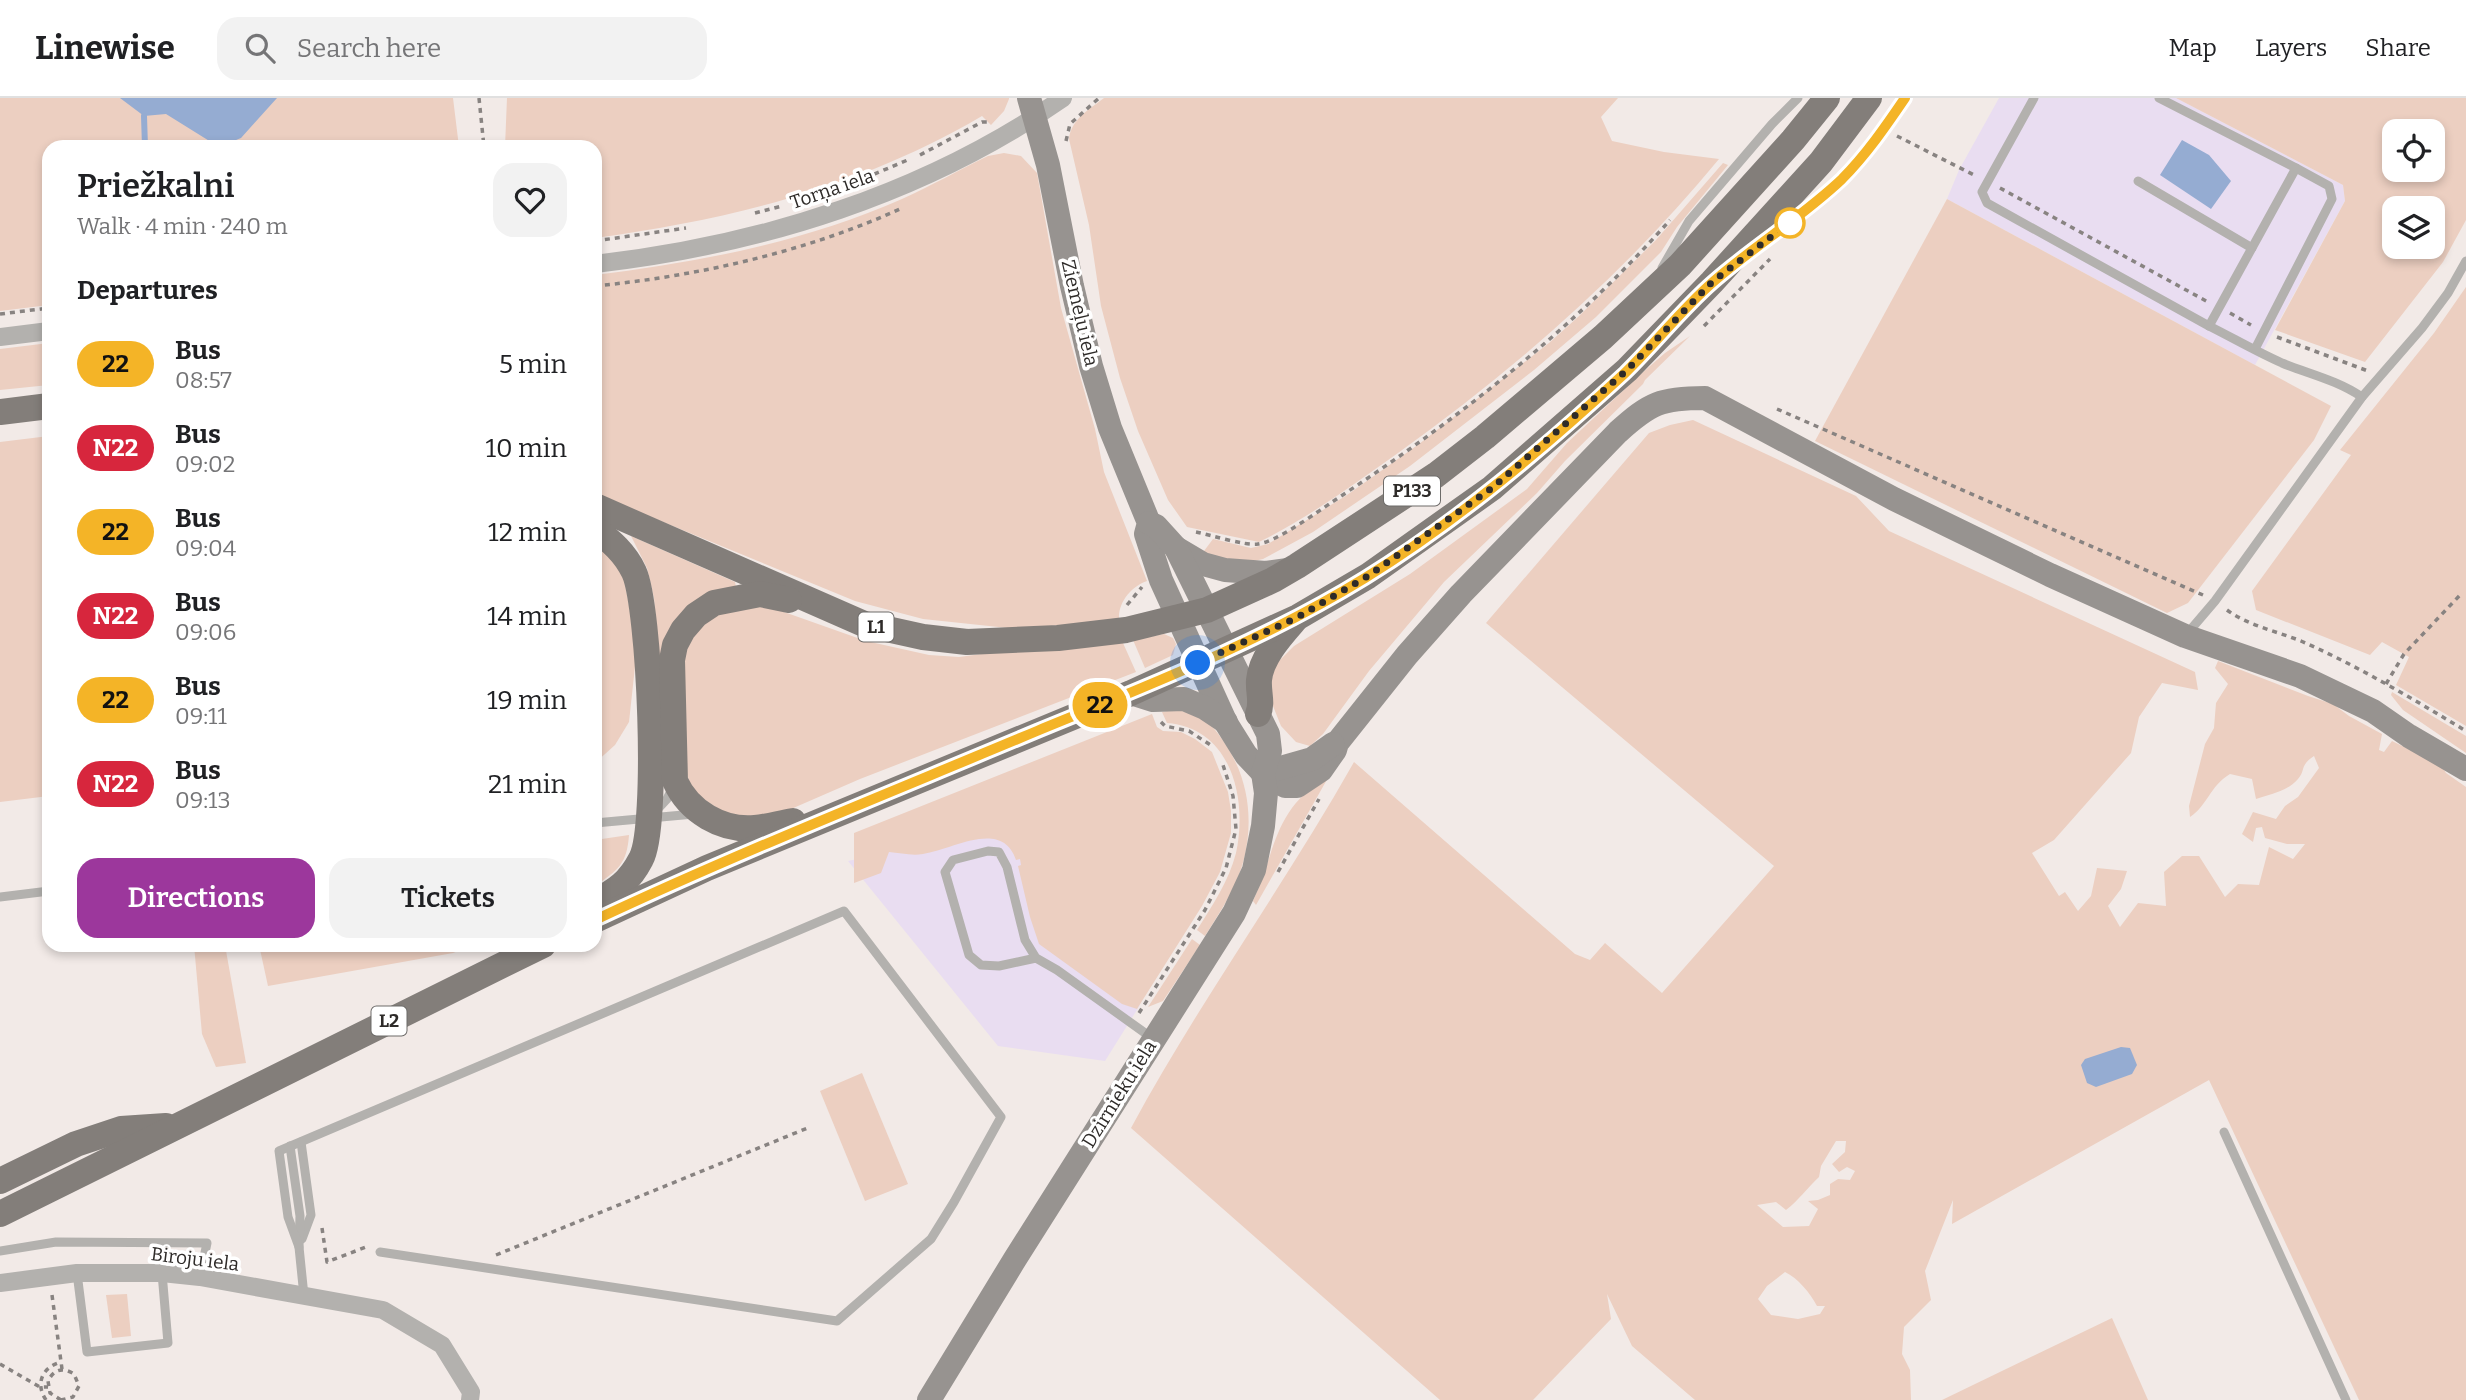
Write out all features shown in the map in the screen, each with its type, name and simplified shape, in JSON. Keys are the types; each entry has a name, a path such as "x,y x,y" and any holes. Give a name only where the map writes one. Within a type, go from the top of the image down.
{"main road":[{"name":"P133","path":"1207,610 1273,580 1436,475 1465,452 1603,337 1680,265 1827,98"},
{"name":"P133","path":"676,782 680,793 700,814 727,826 754,828 835,815 1131,693 1298,617 1368,576 1492,488 1627,370 1712,282 1821,162 1869,98"},
{"path":"6,410 42,407"},
{"name":"L1","path":"602,509 863,624 923,638 967,642 1058,638 1126,630 1207,610"},
{"path":"602,534 625,556 635,573 641,592 651,763 648,841 642,858 620,888 602,898"},
{"path":"676,782 672,660 675,645 690,622 714,603 760,594 829,608"},
{"path":"1258,714 1262,705 1259,687 1263,666 1278,640 1298,617"},
{"path":"602,917 707,868 835,815"},
{"path":"409,1011 443,976 494,952"},
{"name":"L2","path":"0,1214 529,952"},
{"path":"0,1181 76,1144 121,1129 177,1126"}],"street":[{"name":"Torņa iela","path":"602,263 666,255 724,243 814,219 940,170 1032,108 1063,98"},
{"name":"Ziemeļu iela","path":"1032,108 1058,206 1072,286 1091,366 1110,428 1149,523 1146,534 1148,545 1198,663"},
{"path":"0,337 42,332"},
{"path":"1198,663 1226,723 1246,755 1263,773 1312,759 1327,746 1337,743 1407,655 1461,594 1618,432 1643,410 1660,402 1680,398 1705,398 1894,499 2195,641 2300,676 2373,711 2409,736 2466,769"},
{"name":"Ziemeļu iela","path":"1149,523 1184,540 1207,610"},
{"path":"1184,540 1203,564 1254,573 1289,570"},
{"name":"Dzirnieku iela","path":"929,1400 1234,913 1254,870 1263,825 1266,793 1263,773 1270,751 1268,734 1207,610"},
{"path":"1131,693 1153,700 1184,699 1205,708 1226,723"},
{"name":"Biroju iela","path":"0,1283 77,1273 162,1273 200,1277 383,1310 442,1345 471,1392 470,1400"}],"lane":[{"path":"1643,300 1689,221 1772,124 1798,98"},
{"path":"1712,282 1779,232 1842,178 1885,128 1905,98"},
{"path":"2034,98 1982,192 1987,203 2209,326 2283,363 2347,387 2362,397"},
{"path":"2159,98 2329,186 2332,199 2329,208 2255,349"},
{"path":"2209,326 2296,168"},
{"path":"2138,181 2252,248"},
{"path":"2195,641 2215,601 2362,397 2448,293 2466,261"},
{"path":"649,818 667,799 676,782"},
{"name":"P133","path":"602,822 700,814"},
{"path":"1036,958 999,966 981,965 969,955 945,872 953,860 988,851 999,852 1007,867 1025,940 1036,958 1057,970 1153,1040"},
{"path":"0,897 42,892"},
{"path":"299,1247 288,1217 279,1151 844,911 1001,1117 931,1239 837,1321 380,1252"},
{"path":"2224,1132 2346,1400"},
{"path":"299,1247 311,1215 301,1142"},
{"path":"290,1146 300,1216 299,1247 303,1296"},
{"path":"0,1251 56,1242 207,1244 200,1277"},
{"path":"77,1273 86,1352 169,1343 162,1273"}],"path":[{"path":"479,98 483,140"},
{"path":"1068,150 1066,133 1070,124 1099,98"},
{"path":"860,180 916,157 982,122"},
{"path":"1891,132 2264,331 2380,377"},
{"path":"747,215 783,205"},
{"path":"1184,540 1255,545 1268,541 1311,516 1432,432 1547,341 1650,243 1675,215"},
{"path":"602,240 697,227"},
{"path":"1704,327 1770,259"},
{"path":"0,314 42,309"},
{"path":"1767,404 2215,601 2241,620 2301,641 2386,684 2466,732"},
{"path":"1124,612 1133,596 1146,585"},
{"path":"2373,711 2404,654 2462,593"},
{"path":"2195,641 2210,627 2225,605"},
{"path":"1157,712 1165,726 1189,731 1203,738 1218,754"},
{"path":"1132,1024 1217,889 1233,846 1235,813 1222,760"},
{"path":"1278,873 1324,790"},
{"path":"1190,932 1213,946"},
{"path":"500,1260 488,1258 810,1127"},
{"path":"348,1254 376,1242"},
{"path":"51,1295 62,1369"},
{"path":"46,1400 40,1387 43,1373 48,1367 61,1362"},
{"path":"0,1364 40,1387 48,1387"},
{"path":"62,1369 74,1374 78,1379 77,1392 67,1400 61,1400 50,1393 48,1387 51,1375 62,1369"}],"shaded area":[{"path":"0,98 453,98 458,140 42,140 42,306 0,311"},
{"path":"507,98 1009,98 1004,111 991,125 982,116 936,141 843,181 746,210 602,237 602,140 505,140"},
{"path":"1104,98 1618,98 1601,117 1612,141 1664,152 1719,159 1608,279 1485,387 1442,421 1313,512 1259,542 1187,527 1168,500 1138,431 1120,378 1101,306 1089,225 1069,139 1077,120"},
{"path":"1999,98 2176,98 2343,185 2345,201 2255,365 1947,199 1959,170"},
{"path":"2176,98 2466,98 2466,220 2445,258 2445,196 2382,196 2382,259 2445,259 2365,362 2275,330 2345,201 2343,185"},
{"path":"1004,153 1021,156 1037,173 1061,308 1095,429 1104,472 1147,581 1127,596 1119,619 1090,624 1008,628 923,619 855,601 602,497 602,274 713,257 790,239 865,214 913,194 988,156"},
{"path":"1723,163 1728,165 1677,227 1661,252 1596,317 1534,370 1410,466 1313,532 1263,559 1245,563 1201,555 1213,539 1251,548 1268,544 1347,495 1419,444 1549,343 1578,317 1656,240"},
{"path":"1947,199 2331,406 2314,440 2188,603 2167,613 1815,441"},
{"path":"2466,287 2466,726 2396,685 2409,657 2382,642 2370,655 2256,610 2252,591 2351,455 2340,450 2434,333"},
{"path":"1690,336 1565,461 1537,493 1444,582 1369,671 1323,734 1310,746 1296,742 1281,726 1271,701 1270,676 1276,664 1294,646 1410,574 1527,489 1567,443 1642,373"},
{"path":"42,344 42,386 0,390 0,349"},
{"path":"1693,420 1856,496 1889,531 2195,672 2198,690 2162,683 2139,717 2131,753 2054,840 2032,853 2059,896 2065,892 2078,911 2091,896 2097,868 2127,871 2121,889 2108,906 2120,927 2138,903 2166,906 2164,872 2182,856 2199,856 2225,897 2238,884 2259,885 2269,847 2293,859 2305,844 2287,844 2265,838 2262,827 2256,828 2253,842 2242,834 2253,812 2276,819 2285,806 2298,797 2319,768 2314,756 2304,765 2294,783 2256,799 2252,779 2230,774 2190,817 2189,806 2205,744 2214,728 2216,703 2228,684 2215,668 2218,661 2333,704 2382,734 2379,750 2384,752 2392,741 2441,765 2446,773 2466,787 2466,1400 2359,1400 2209,1080 1952,1224 1953,1200 1925,1271 1931,1300 1904,1327 1902,1354 1910,1370 1911,1400 1695,1400 1632,1346 1607,1294 1611,1319 1533,1400 1440,1400 1131,1128 1185,1035 1354,762 1575,954 1590,960 1605,943 1662,993 1774,866 1486,623 1649,433","holes":["1836,1141 1846,1141 1845,1152 1832,1164 1839,1172 1847,1167 1855,1171 1850,1180 1838,1179 1830,1184 1830,1195 1808,1201 1818,1209 1809,1226 1783,1227 1757,1205 1776,1202 1786,1210 1819,1177 1821,1166","1785,1272 1803,1286 1817,1306 1825,1306 1820,1314 1798,1319 1771,1315 1758,1299 1767,1286"]},
{"path":"42,437 42,797 0,802 0,442"},
{"path":"631,536 735,582 736,587 691,607 667,759 654,598 647,568"},
{"path":"602,548 622,568 637,648 629,722 615,745 602,757"},
{"path":"737,605 770,607 866,641 929,655 959,657 1123,643 1136,672 860,779 775,816 729,816 693,792 683,763 681,661 697,629 723,610"},
{"path":"1164,634 1173,638 1176,644 1173,655 1145,668 1133,640"},
{"path":"2392,692 2466,736 2466,753 2403,710 2391,695"},
{"path":"1172,710 1195,714 1212,727 1239,769 1247,798 1247,844 1241,869 1228,899 1205,936 1197,930 1225,883 1236,853 1239,810 1236,789 1230,769 1220,752 1206,738 1189,728 1167,723 1162,712"},
{"path":"1152,714 1157,727 1163,731 1181,732 1212,752 1228,792 1231,833 1220,872 1202,906 1137,1009 1122,1004 1039,944 1018,866 1021,865 1020,859 1016,860 1009,848 1000,841 975,840 919,855 889,852 881,873 854,883 854,833"},
{"path":"1329,776 1256,905 1253,901 1287,816 1297,802"},
{"path":"1019,824 1140,1005 1105,1061 998,1046 848,861"},
{"path":"629,835 623,860 602,881 602,839"},
{"path":"1192,939 1200,945 1163,1001 1148,1007"},
{"path":"195,952 226,952 246,1063 216,1067 202,1034"},
{"path":"261,952 456,952 453,953 268,986"},
{"path":"862,1073 908,1184 865,1201 820,1091"},
{"path":"127,1294 131,1336 112,1338 106,1295"},
{"path":"2112,1318 2148,1400 1942,1400"}],"water":[{"path":"120,98 277,98 241,138 236,140 208,140 166,114 144,116"},
{"path":"2182,140 2209,155 2231,181 2211,209 2160,175"},
{"path":"2121,1047 2130,1048 2137,1065 2132,1074 2096,1087 2087,1083 2081,1065 2085,1059"}],"waterway":[{"path":"144,116 145,140"}],"bus line":[{"name":"22","path":"602,917 707,868 1131,693 1264,634 1368,576 1492,488 1552,438 1627,370 1712,282 1779,232 1842,178 1885,128 1905,98"}],"route":[{"path":"1198,663 1298,617 1368,576 1492,488 1627,370 1712,282 1793,220 1790,223"}]}
